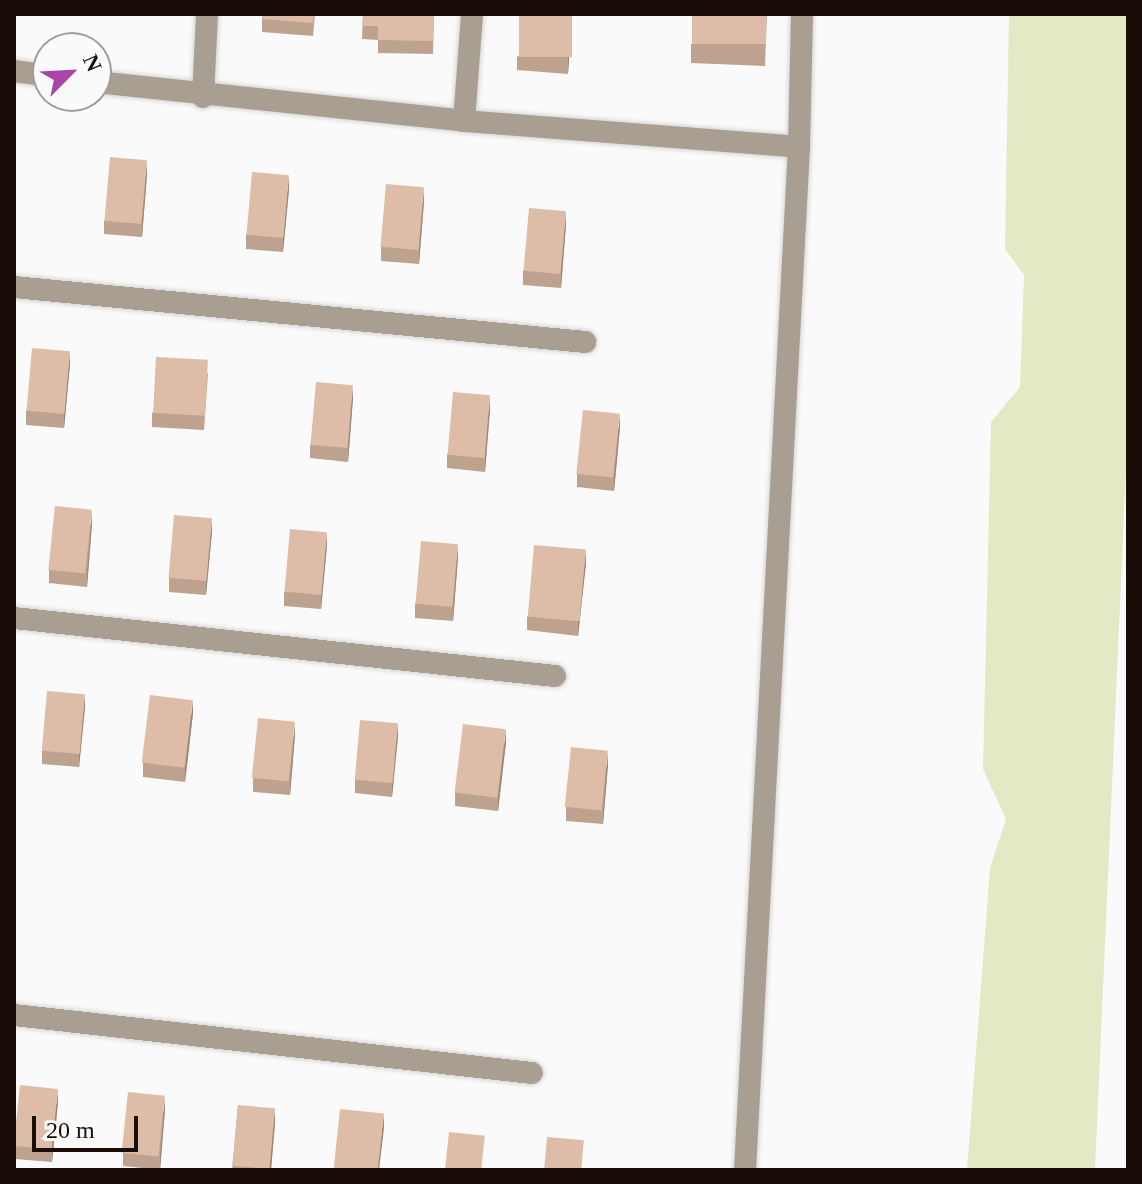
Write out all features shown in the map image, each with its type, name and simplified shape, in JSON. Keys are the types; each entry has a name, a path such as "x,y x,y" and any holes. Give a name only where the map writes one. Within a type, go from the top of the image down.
{"street":[{"path":"203,97 207,14"},
{"path":"464,121 472,14"},
{"path":"745,1170 799,147 802,14"},
{"path":"112,84 203,97 464,121 799,147"},
{"path":"14,287 585,342"},
{"path":"14,618 555,676"},
{"path":"14,1015 532,1073"}],"green space":[{"path":"1009,14 1128,14 1128,424 1095,1170 967,1170 990,868 1006,819 983,769 991,422 1020,387 1024,275 1005,249"}],"building":[{"path":"262,14 314,14 313,23 262,19"},
{"path":"363,14 434,14 433,41 378,40 378,26 362,26"},
{"path":"519,14 572,14 572,57 519,57"},
{"path":"692,14 766,14 766,44 692,44"},
{"path":"110,157 147,160 141,224 104,221"},
{"path":"252,172 289,175 283,238 247,235"},
{"path":"386,184 424,187 418,250 381,247"},
{"path":"529,208 566,211 560,274 524,271"},
{"path":"32,348 70,351 64,414 27,411"},
{"path":"156,357 208,360 205,416 153,413"},
{"path":"316,382 353,385 347,448 311,445"},
{"path":"453,392 490,395 484,458 448,455"},
{"path":"583,410 620,414 613,478 576,474"},
{"path":"55,506 92,510 85,574 48,570"},
{"path":"174,515 212,518 206,581 169,578"},
{"path":"290,529 327,532 321,595 285,592"},
{"path":"421,541 458,544 452,607 416,604"},
{"path":"534,545 586,550 580,621 528,617"},
{"path":"47,691 85,694 80,754 42,751"},
{"path":"150,695 193,700 184,768 142,762"},
{"path":"258,718 295,722 289,782 252,778"},
{"path":"360,720 398,723 393,783 355,780"},
{"path":"463,724 506,729 497,798 455,792"},
{"path":"571,747 608,751 602,811 565,807"},
{"path":"20,1085 58,1089 51,1150 14,1146"},
{"path":"128,1092 165,1096 158,1157 122,1153"},
{"path":"238,1105 275,1108 270,1169 233,1166"},
{"path":"340,1109 384,1114 378,1170 334,1170"},
{"path":"449,1132 485,1136 481,1170 445,1170"},
{"path":"547,1137 584,1140 581,1170 544,1170"}]}
